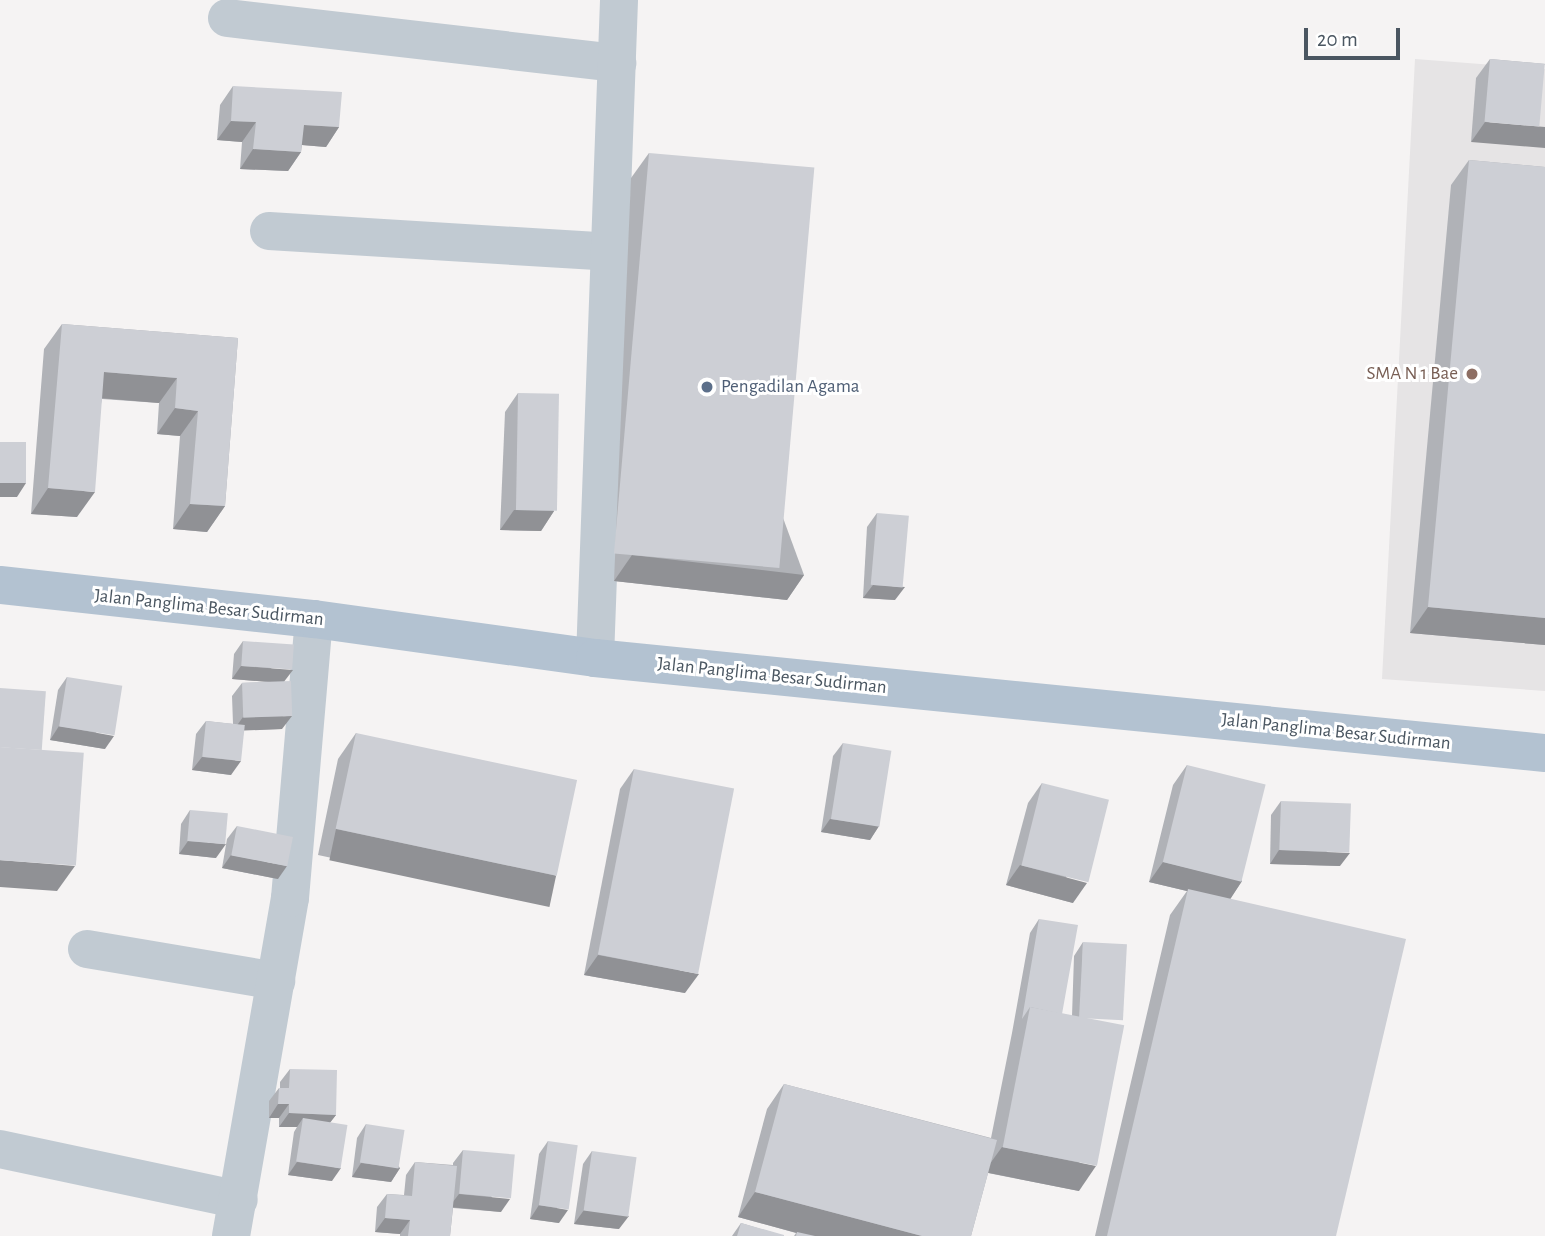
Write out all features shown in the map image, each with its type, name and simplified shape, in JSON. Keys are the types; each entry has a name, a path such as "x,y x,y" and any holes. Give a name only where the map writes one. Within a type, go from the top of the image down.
{"main road":[{"name":"Jalan Panglima Besar Sudirman","path":"0,585 314,619 595,658 1545,753"}],"street":[{"path":"595,658 619,0"},
{"path":"228,18 617,62"},
{"path":"269,230 609,252"},
{"path":"0,1149 235,1218 290,898 314,619"},
{"path":"87,949 275,981"}],"shaded area":[{"name":"SMA N 1 Bae","path":"1415,59 1545,69 1545,691 1382,679"}],"building":[{"path":"1490,59 1545,64 1539,127 1485,122"},
{"path":"233,86 342,92 339,127 304,125 301,152 253,149 256,122 231,121"},
{"name":"Pengadilan Agama","path":"649,153 814,167 779,568 614,553"},
{"path":"1469,160 1545,167 1545,618 1428,607"},
{"path":"62,324 238,338 225,506 190,504 198,411 175,408 177,378 104,372 95,492 48,488"},
{"path":"518,393 559,394 557,511 516,510"},
{"path":"0,442 26,442 26,483 0,483"},
{"path":"877,513 909,516 903,588 871,585"},
{"path":"243,641 294,645 292,669 241,666"},
{"path":"67,677 122,686 114,735 59,726"},
{"path":"291,681 292,716 243,718 242,683"},
{"path":"0,688 46,691 42,750 0,747"},
{"path":"206,721 245,725 241,761 202,757"},
{"path":"356,733 577,780 557,876 336,829"},
{"path":"843,743 891,751 879,827 831,819"},
{"path":"0,747 84,753 76,866 0,860"},
{"path":"1187,765 1266,785 1241,882 1163,862"},
{"path":"634,769 734,788 698,974 598,955"},
{"path":"1042,783 1109,800 1088,882 1021,865"},
{"path":"1281,801 1351,803 1349,852 1279,850"},
{"path":"190,810 228,813 225,844 187,841"},
{"path":"237,826 293,837 287,866 231,855"},
{"path":"1188,889 1406,939 1336,1236 1107,1236"},
{"path":"1039,919 1078,925 1062,1014 1030,1007 1022,1019"},
{"path":"1083,942 1127,944 1123,1020 1079,1018"},
{"path":"1030,1007 1124,1025 1097,1166 1003,1147"},
{"path":"290,1069 337,1070 336,1115 289,1113 289,1104 278,1104 279,1088 289,1088"},
{"path":"784,1084 997,1140 971,1236 922,1236 755,1192"},
{"path":"303,1118 347,1125 341,1168 296,1161"},
{"path":"366,1124 405,1130 398,1169 360,1163"},
{"path":"548,1141 578,1145 569,1210 539,1205"},
{"path":"463,1150 515,1155 511,1198 459,1194"},
{"path":"592,1151 637,1157 628,1217 584,1210"},
{"path":"415,1162 457,1166 450,1236 408,1236 410,1220 385,1218 387,1194 412,1196"},
{"path":"741,1223 784,1235 784,1236 737,1236"},
{"path":"797,1232 815,1236 796,1236"}],"place":[{"name":"SMA N 1 Bae","path":"1472,374"},
{"name":"Pengadilan Agama","path":"707,387"}]}
